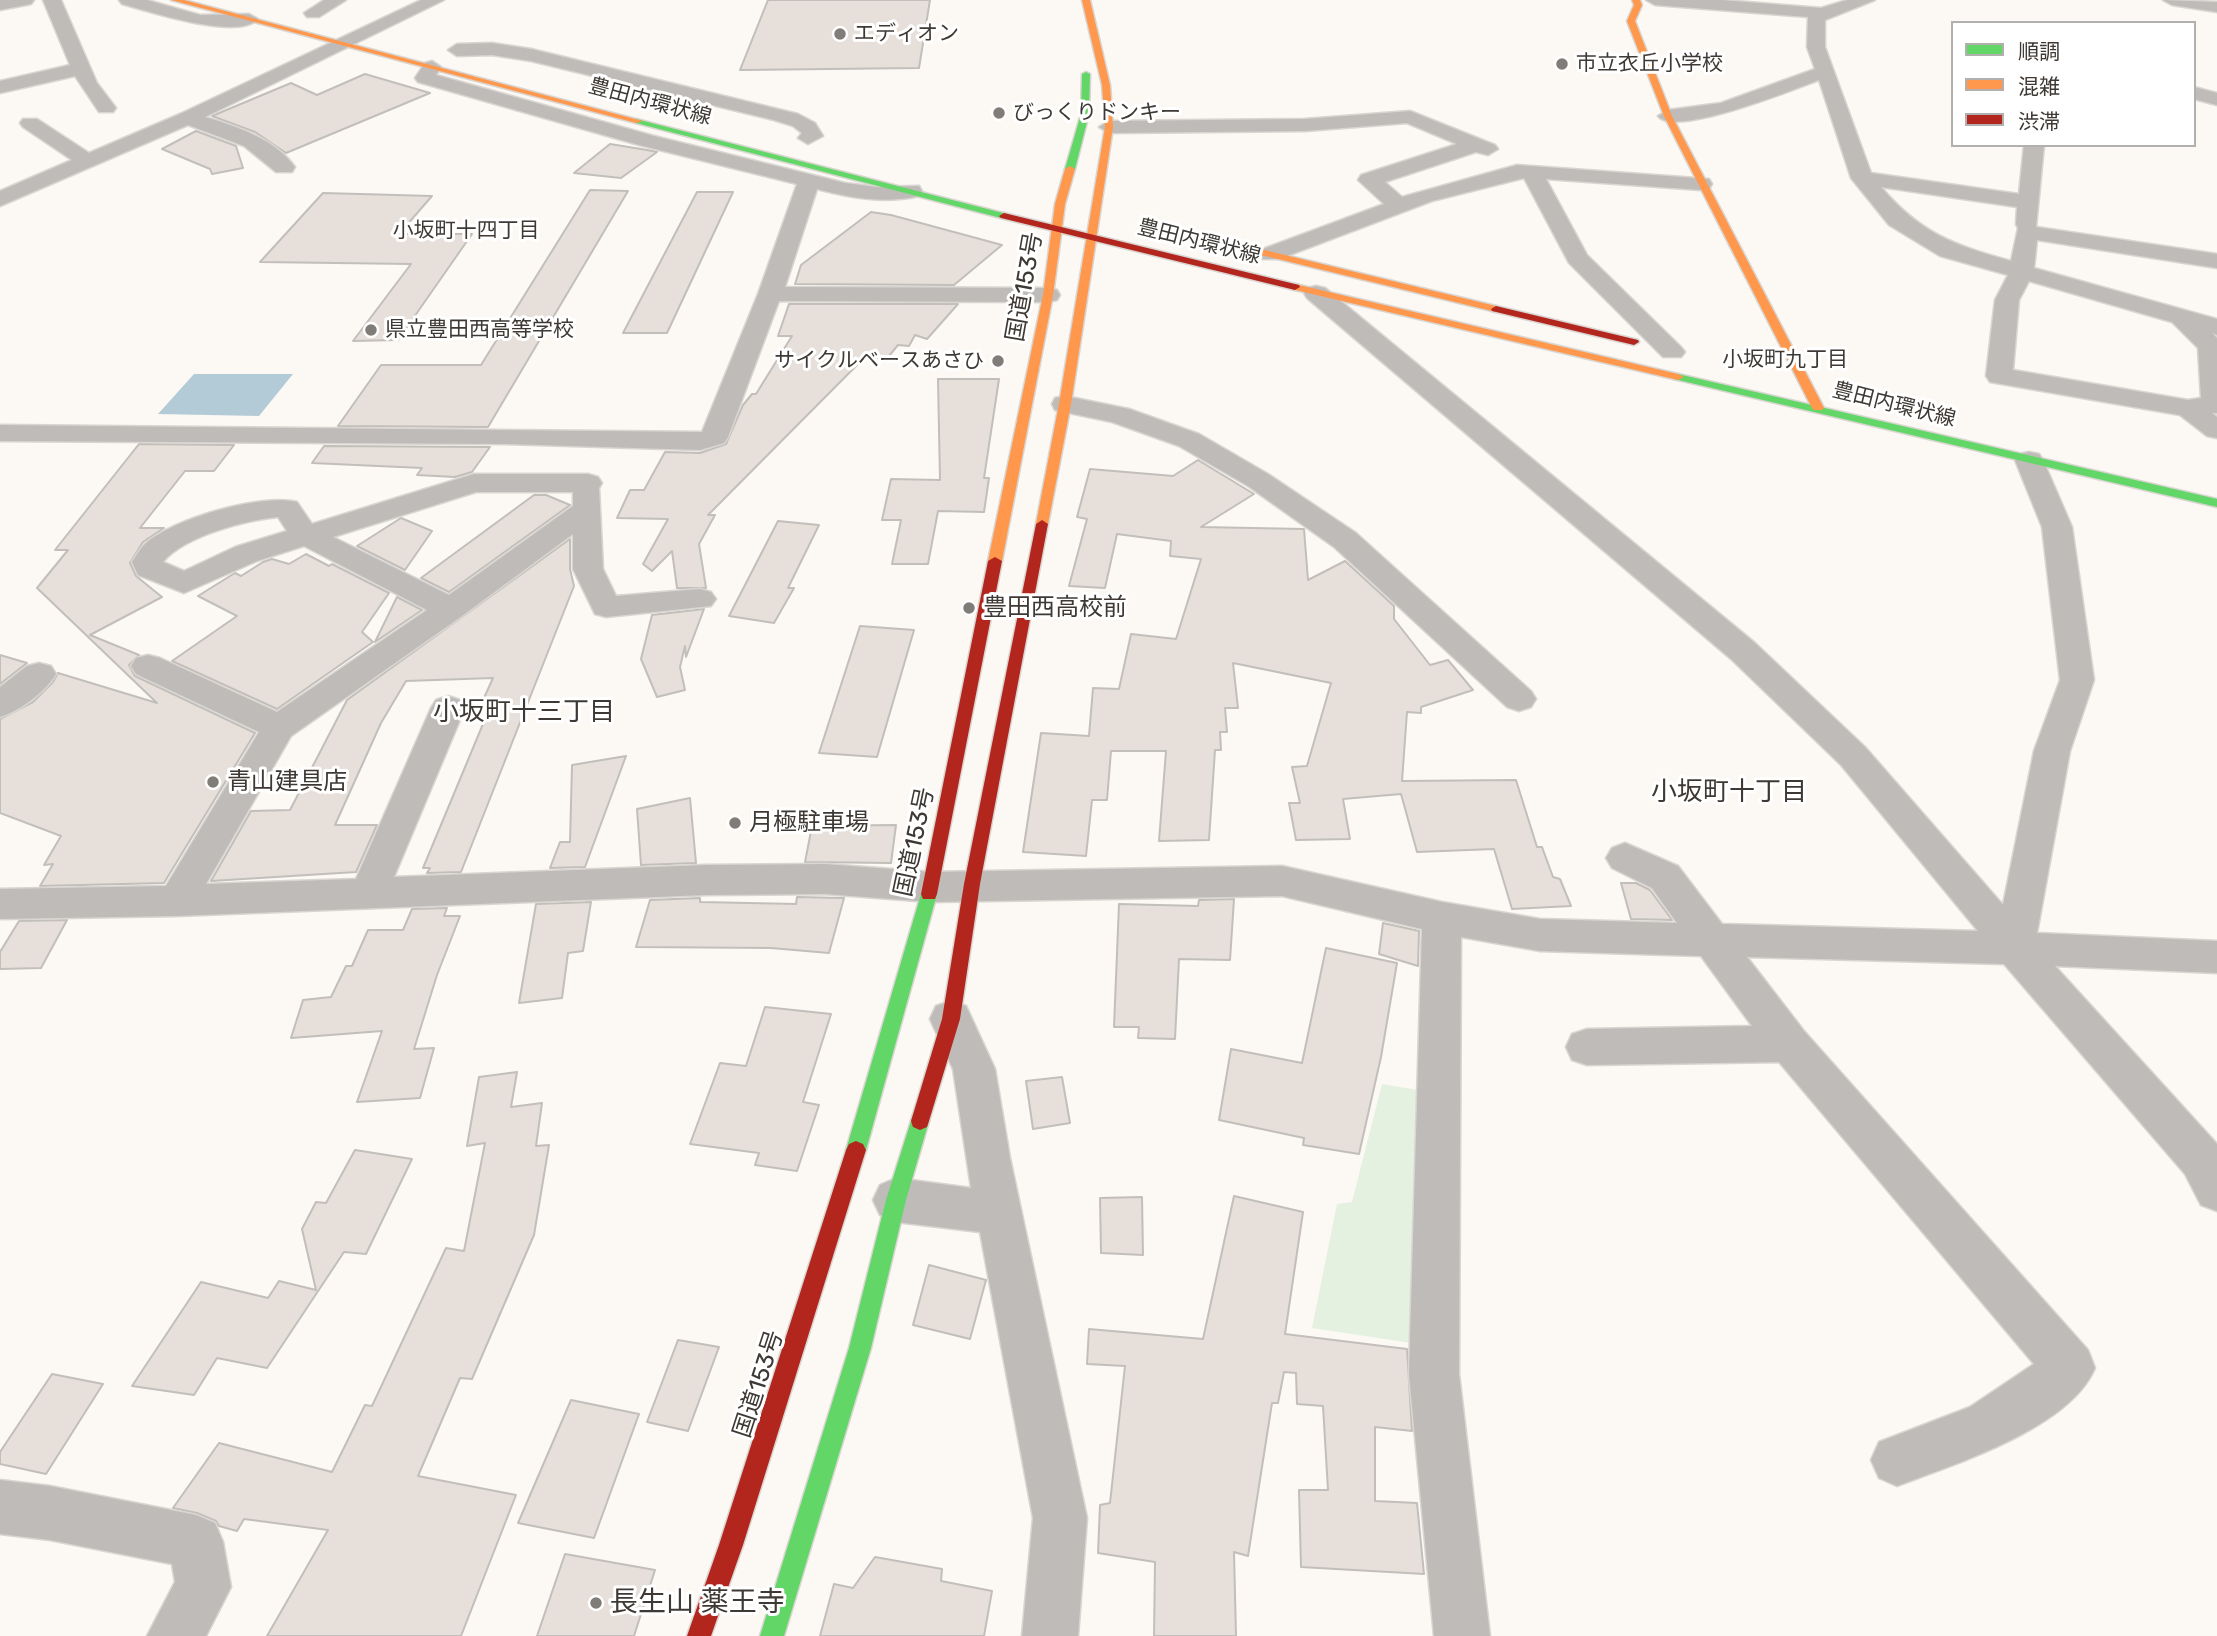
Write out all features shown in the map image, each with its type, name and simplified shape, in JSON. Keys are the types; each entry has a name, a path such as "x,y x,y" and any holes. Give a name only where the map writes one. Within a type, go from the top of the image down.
{"main road":[{"name":"豊田内環状線","path":"175,0 1059,230 1569,354 1818,408 2217,503"},
{"name":"国道153号","path":"699,1636 732,1545 854,1157 931,887 1059,230 1078,209 1109,127 1106,86 1093,40 1086,0"},
{"path":"1636,0 1638,5 1631,21 1668,116 1818,408"},
{"path":"306,12 404,36"},
{"name":"国道153号","path":"772,1636 860,1348 896,1200 951,1019 972,884 1065,404 1093,237 1078,209 1086,114 1084,54 1093,40"},
{"name":"豊田内環状線","path":"451,48 834,145"},
{"name":"豊田内環状線","path":"1199,238 1679,354"},
{"name":"豊田内環状線","path":"1778,376 1831,388"}],"street":[{"path":"0,5 25,0"},
{"path":"52,0 56,17 67,35 79,69 93,96 106,108"},
{"path":"128,0 199,20 249,19"},
{"path":"306,12 337,0"},
{"path":"0,199 187,118 435,0"},
{"path":"1655,0 1823,13"},
{"path":"1866,0 1844,3 1816,18 1815,42 1862,178 1897,220 1948,251 2021,274 2217,327"},
{"path":"2172,0 2217,7"},
{"path":"451,48 492,49 531,55 791,119 804,123 812,131 813,136 807,138"},
{"path":"432,67 425,78 809,181 885,197 911,191"},
{"path":"0,87 79,69"},
{"path":"1668,116 1724,108 1825,72"},
{"path":"2196,94 2217,99"},
{"path":"1109,127 1305,125 1410,117 1508,156 1524,171 1577,258 1679,354"},
{"path":"187,118 232,131 265,148 284,167"},
{"path":"30,123 88,161"},
{"path":"1400,206 1368,180 1476,145"},
{"path":"2034,147 2021,274 2007,300 1999,376 2188,408 2215,405 2211,346 2181,317"},
{"path":"1271,254 1400,206 1524,171 1701,184"},
{"path":"1862,178 2028,202"},
{"path":"0,433 700,442 714,438 770,294 809,181"},
{"path":"2027,232 2217,261"},
{"path":"1316,293 1455,405 1526,471 1743,651 1853,756 1944,860 2014,947 2201,1159 2217,1191"},
{"path":"770,294 1048,295"},
{"path":"1065,404 1119,415 1189,440 1258,480 1345,540 1519,699"},
{"path":"2188,408 2217,430"},
{"path":"589,439 588,569 606,607 700,598"},
{"path":"2014,947 2052,751 2077,680 2057,527 2029,460"},
{"path":"451,609 304,534 474,483 587,497"},
{"path":"177,901 279,727 451,609 587,497"},
{"path":"148,666 279,727"},
{"path":"0,705 40,674"},
{"path":"368,894 448,708"},
{"path":"1625,858 1665,877 1789,1044 2070,1368 2029,1400 1985,1427 1897,1461"},
{"path":"0,904 177,901 706,880 825,879 931,887 972,884 1282,881 1442,918 1540,935 2014,947 2217,957"},
{"path":"1442,918 1434,1374 1462,1636"},
{"path":"951,1019 974,1069 1060,1518 1050,1636"},
{"path":"1587,1047 1789,1044"},
{"path":"896,1200 1000,1213"},
{"path":"0,1507 50,1513 196,1542 203,1587 175,1636"}],"green space":[{"path":"1382,1084 1429,1092 1418,1344 1312,1328 1337,1204 1352,1202"}],"water":[{"path":"194,374 293,374 259,416 158,414"}],"building":[{"name":"エディオン","path":"768,0 930,0 919,68 740,70"},
{"path":"365,74 430,93 286,153 255,132 212,116 291,83 317,95"},
{"path":"196,131 236,146 243,168 212,174 210,169 162,149"},
{"path":"610,144 657,152 621,178 574,173"},
{"path":"590,190 628,191 488,427 338,426 381,365 481,365"},
{"path":"697,192 733,192 667,333 623,333"},
{"path":"323,193 432,196 399,234 472,234 398,340 353,341 411,264 260,262"},
{"path":"871,212 1002,245 954,285 795,284 801,265"},
{"path":"789,304 958,304 927,339 915,335 909,346 898,345 884,362 870,352 708,515 715,515 699,544 706,588 677,588 672,551 652,571 643,564 668,519 617,518 630,490 644,490 665,452 700,453 726,444 743,405 752,394 756,394 792,336 778,336"},
{"path":"938,379 999,379 984,478 989,478 984,512 938,511 928,564 892,564 901,520 882,520 891,479 940,480"},
{"path":"139,444 234,445 214,471 185,471 140,528 164,528 143,542 130,563 136,576 162,597 90,635 139,655 129,665 135,676 255,733 164,883 40,886 53,864 44,865 61,836 0,813 0,719 33,702 58,673 157,703 37,588 68,550 55,550"},
{"path":"324,446 490,447 472,472 455,477 417,475 422,468 312,463"},
{"path":"1198,460 1254,494 1201,527 1304,529 1308,580 1345,561 1394,606 1394,619 1430,665 1448,660 1473,690 1421,707 1421,713 1407,712 1402,781 1516,780 1537,847 1542,847 1553,877 1560,879 1571,906 1512,909 1494,849 1417,852 1401,794 1343,799 1350,839 1296,840 1289,803 1300,803 1292,767 1307,766 1331,683 1233,663 1238,708 1225,708 1227,732 1220,732 1221,750 1215,750 1209,840 1159,841 1166,751 1111,751 1107,800 1092,800 1086,856 1023,852 1041,733 1089,736 1093,688 1119,689 1131,634 1176,639 1201,559 1170,556 1171,541 1117,534 1105,588 1069,586 1087,519 1077,517 1090,469 1173,476"},
{"path":"534,495 546,495 570,505 449,592 421,578"},
{"path":"401,518 432,531 405,570 357,546"},
{"path":"778,521 819,525 788,588 794,588 774,623 729,616"},
{"path":"570,539 570,569 574,586 461,872 427,873 430,868 423,868 488,712 479,709 493,678 406,681 381,723 335,825 377,825 356,872 211,881 251,811 290,810 347,700"},
{"path":"306,554 389,593 362,632 373,642 277,709 172,661 237,616 198,596 235,573 241,576 263,562 272,559 289,564"},
{"path":"397,597 422,610 375,642"},
{"path":"704,609 686,657 685,646 680,667 685,690 657,697 641,659 652,615"},
{"path":"860,626 914,630 877,757 819,753"},
{"path":"0,655 27,663 0,684"},
{"path":"626,756 585,867 550,868 560,842 570,842 572,765"},
{"path":"690,798 696,863 641,865 637,809"},
{"path":"896,825 891,863 805,862 812,826"},
{"path":"1621,883 1636,883 1650,890 1672,920 1631,919"},
{"path":"797,897 844,898 829,953 771,948 636,947 650,900 700,898 700,902 796,904"},
{"path":"1234,899 1230,960 1179,959 1175,1039 1138,1038 1139,1027 1114,1027 1119,904 1198,906 1199,900"},
{"path":"591,902 583,951 568,953 562,998 519,1003 536,904"},
{"path":"447,908 444,916 460,916 437,975 414,1049 434,1048 420,1098 357,1102 382,1031 291,1038 303,1000 331,997 346,966 352,966 368,930 403,930 412,909"},
{"path":"67,920 41,968 0,969 0,952 19,921"},
{"path":"1383,923 1419,931 1418,966 1379,954"},
{"path":"1326,948 1397,963 1381,1057 1359,1154 1303,1145 1304,1138 1219,1120 1231,1049 1302,1063"},
{"path":"765,1007 831,1014 803,1102 819,1105 797,1171 755,1165 759,1153 690,1144 720,1063 746,1066"},
{"path":"517,1072 511,1107 542,1103 536,1146 549,1145 534,1235 472,1379 460,1378 418,1476 516,1495 461,1636 267,1636 328,1530 244,1519 237,1531 219,1526 216,1521 197,1513 173,1508 219,1443 332,1472 365,1405 372,1406 446,1248 464,1251 485,1143 467,1146 479,1077"},
{"path":"1062,1077 1070,1123 1033,1129 1026,1081"},
{"path":"355,1150 412,1159 366,1254 344,1252 267,1368 217,1358 194,1395 132,1386 201,1282 268,1298 279,1281 316,1290 302,1229 316,1202 326,1203"},
{"path":"1234,1196 1303,1212 1285,1334 1407,1349 1412,1431 1375,1427 1375,1501 1417,1503 1424,1574 1301,1567 1299,1490 1328,1490 1323,1406 1297,1404 1296,1373 1284,1372 1278,1403 1272,1403 1248,1556 1234,1552 1236,1636 1154,1636 1155,1562 1098,1553 1100,1505 1110,1503 1125,1366 1087,1364 1089,1329 1203,1339"},
{"path":"1142,1197 1143,1255 1101,1253 1100,1198"},
{"path":"929,1265 986,1280 970,1339 913,1325"},
{"path":"678,1340 719,1347 688,1431 647,1422"},
{"path":"52,1374 103,1384 46,1474 0,1464 0,1452"},
{"path":"571,1400 639,1414 594,1538 518,1523"},
{"name":"長生山 薬王寺","path":"565,1554 655,1570 634,1636 537,1636"},
{"path":"875,1557 942,1569 941,1581 992,1591 984,1636 820,1636 834,1584 853,1588"}],"traffic: fast":[{"path":"1070,169 1085,114 1086,74"},
{"path":"639,121 1004,216"},
{"path":"1678,377 2217,503"},
{"path":"856,1150 929,894"},
{"path":"772,1636 860,1348 896,1200 920,1121"}],"traffic: slow":[{"path":"175,0 639,121"},
{"path":"1042,524 1065,404 1109,127 1106,85 1086,0"},
{"path":"1636,0 1638,5 1631,21 1668,116 1818,408"},
{"path":"995,561 1048,295 1060,204 1070,169"},
{"path":"1219,242 1496,309"},
{"path":"1295,287 1678,377"}],"traffic: jam":[{"path":"1004,216 1295,287"},
{"path":"1496,309 1634,342"},
{"path":"920,1121 951,1019 972,884 1042,524"},
{"path":"929,894 995,561"},
{"path":"699,1636 731,1545 856,1150"}],"place":[{"name":"エディオン","path":"840,34"},
{"name":"市立衣丘小学校","path":"1562,64"},
{"name":"びっくりドンキー","path":"999,113"},
{"name":"県立豊田西高等学校","path":"371,330"},
{"name":"サイクルベースあさひ","path":"998,361"},
{"name":"豊田西高校前","path":"969,608"},
{"name":"青山建具店","path":"213,782"},
{"name":"月極駐車場","path":"735,823"},
{"name":"長生山 薬王寺","path":"596,1603"}],"district":[{"name":"小坂町十四丁目","path":"466,231"},
{"name":"小坂町九丁目","path":"1785,360"},
{"name":"小坂町十三丁目","path":"524,712"},
{"name":"小坂町十丁目","path":"1729,792"}]}
